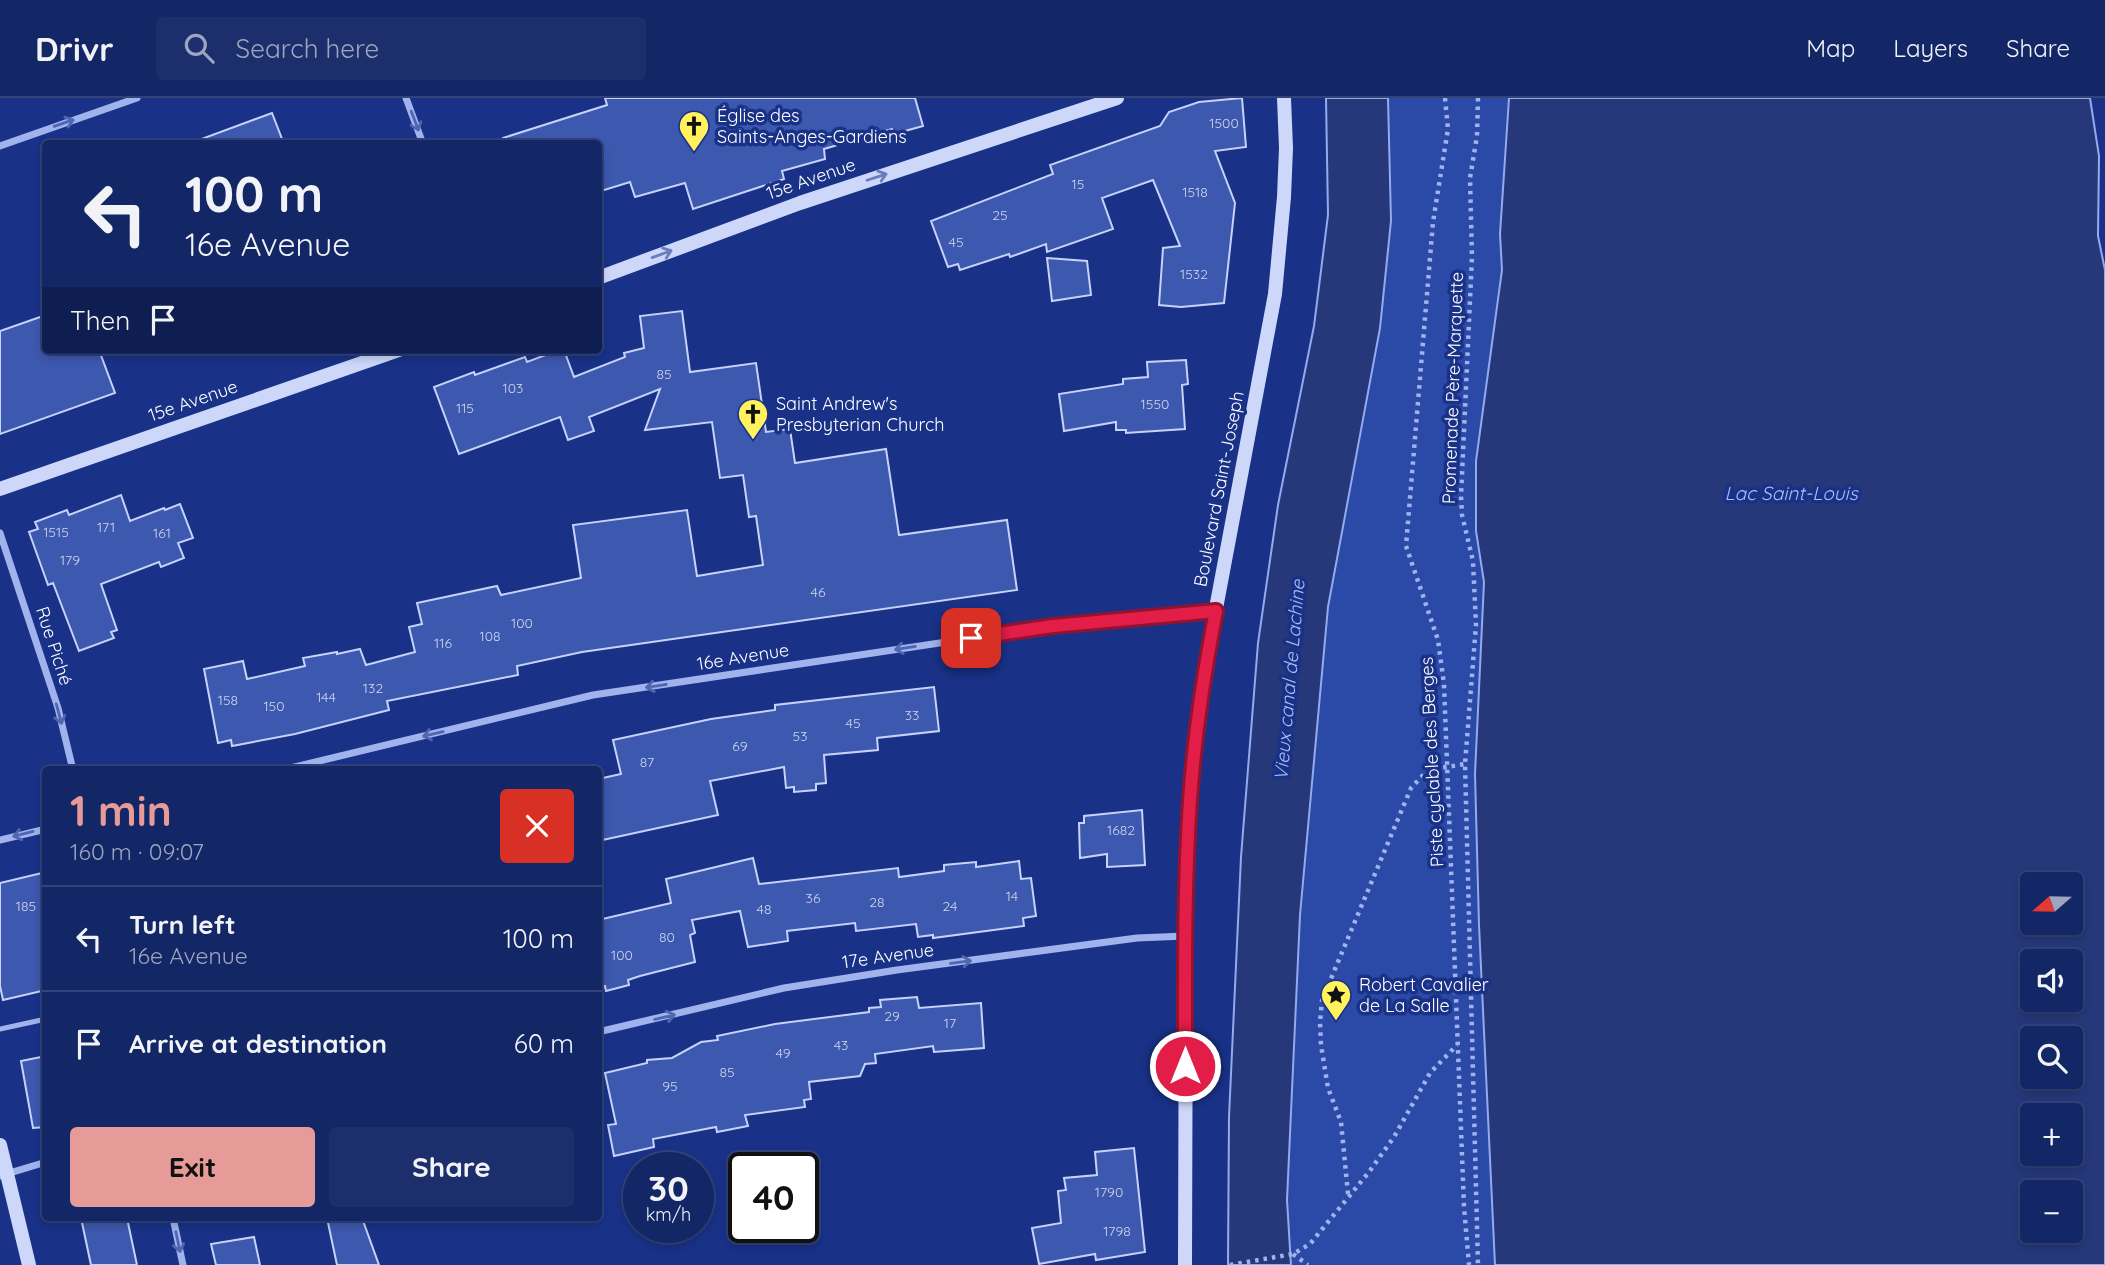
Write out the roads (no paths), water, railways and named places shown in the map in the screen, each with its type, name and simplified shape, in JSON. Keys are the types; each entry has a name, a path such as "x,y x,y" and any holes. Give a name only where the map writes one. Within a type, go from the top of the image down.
{"street":[{"path":"0,146 136,98"},
{"path":"406,98 422,140"},
{"name":"15e Avenue","path":"602,276 800,202 1117,98"},
{"name":"Boulevard Saint-Joseph","path":"1185,1265 1186,936 1190,797 1208,651 1275,294 1284,197 1284,98"},
{"name":"15e Avenue","path":"0,489 388,354"},
{"name":"Rue Piché","path":"0,533 58,708 72,766"},
{"name":"16e Avenue","path":"299,766 593,695 1053,626 1216,611"},
{"path":"0,840 42,830"},
{"name":"17e Avenue","path":"602,1031 784,988 1138,938 1186,936"},
{"path":"0,1145 3,1175 29,1265"},
{"path":"3,1175 42,1163"},
{"path":"174,1221 183,1265"}],"lane":[{"path":"0,1029 42,1020"}],"water":[{"name":"Vieux canal de Lachine","path":"1326,98 1388,98 1391,221 1380,328 1328,607 1300,915 1287,1200 1291,1265 1228,1265 1229,1117 1241,857 1258,643 1278,505 1314,326 1328,215"},
{"name":"Lac Saint-Louis","path":"1509,98 2090,98 2099,156 2098,236 2105,270 2105,1265 1495,1265 1479,925 1475,774 1484,582 1476,531 1476,461 1502,270 1500,234"}],"place":[{"name":"Église des Saints-Anges-Gardiens","path":"694,153"},
{"name":"Saint Andrew's Presbyterian Church","path":"753,441"},
{"name":"Robert Cavalier de La Salle","path":"1336,1022"}]}
